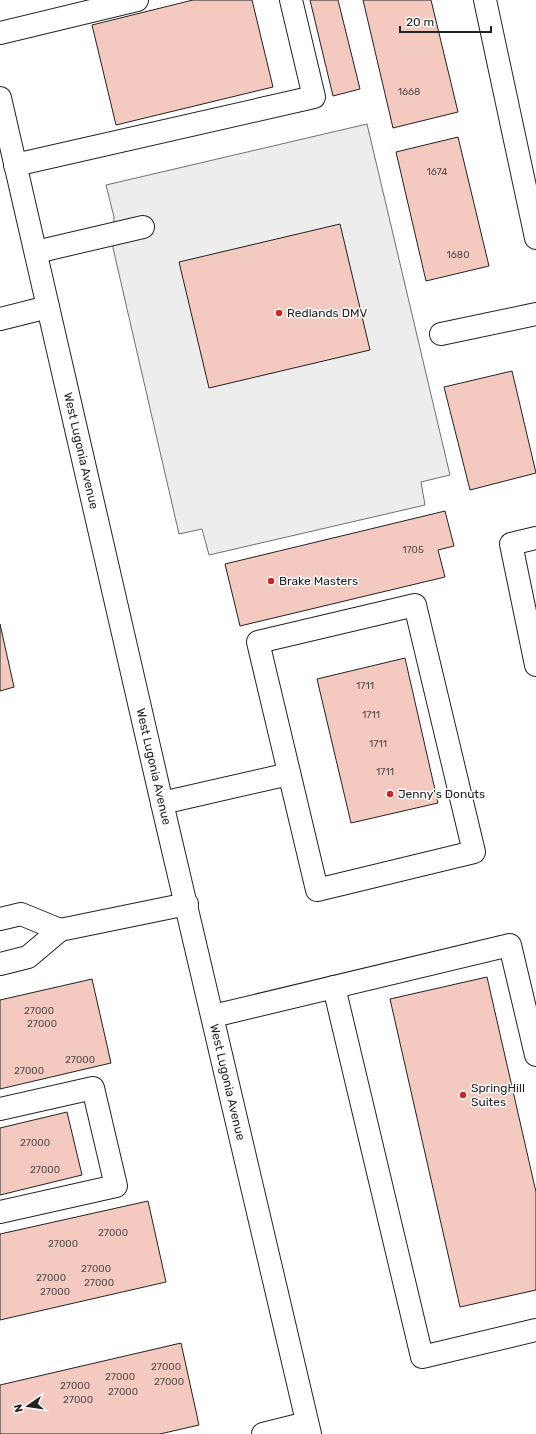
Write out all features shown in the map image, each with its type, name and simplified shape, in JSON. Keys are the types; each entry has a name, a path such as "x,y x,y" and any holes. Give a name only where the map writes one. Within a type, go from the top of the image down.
{"street":[{"path":"0,33 138,0"},
{"path":"15,165 314,97 291,0"},
{"path":"485,0 536,238"},
{"name":"West Lugonia Avenue","path":"0,98 308,1429"},
{"path":"36,252 143,227"},
{"path":"0,319 48,307"},
{"path":"441,334 536,314"},
{"path":"536,538 511,544 536,665"},
{"path":"416,605 474,852 317,890 289,774 258,642 416,605"},
{"path":"162,803 289,774"},
{"path":"0,964 28,957 60,930 187,904"},
{"path":"0,919 21,914 60,930"},
{"path":"213,1016 510,945 536,1055"},
{"path":"334,987 422,1357 536,1330"},
{"path":"0,1109 93,1088 116,1186 0,1212"},
{"path":"263,1434 308,1429"}],"shaded area":[{"path":"367,124 450,475 421,482 425,505 209,555 202,529 179,534 113,248 114,217 106,185"}],"building":[{"path":"193,0 252,0 273,87 116,125 92,25"},
{"path":"310,0 338,0 360,89 333,96"},
{"path":"363,0 431,0 458,112 393,128"},
{"path":"458,137 489,266 426,281 396,152"},
{"path":"340,224 370,350 209,388 179,262"},
{"path":"512,371 536,473 470,490 444,387"},
{"path":"445,511 454,546 438,550 445,577 240,626 225,564"},
{"path":"0,624 14,687 0,691"},
{"path":"405,658 438,803 351,823 317,679"},
{"name":"SpringHill Suites","path":"487,977 536,1192 536,1290 460,1307 390,999"},
{"path":"92,979 111,1063 0,1089 0,1000"},
{"path":"67,1112 82,1175 0,1195 0,1128"},
{"path":"148,1201 166,1282 0,1320 0,1234"},
{"path":"181,1343 199,1425 160,1434 0,1434 0,1385"}],"place":[{"name":"Redlands DMV","path":"279,313"},
{"name":"Brake Masters","path":"271,581"},
{"name":"Jenny's Donuts","path":"390,794"},
{"name":"SpringHill Suites","path":"463,1095"}]}
